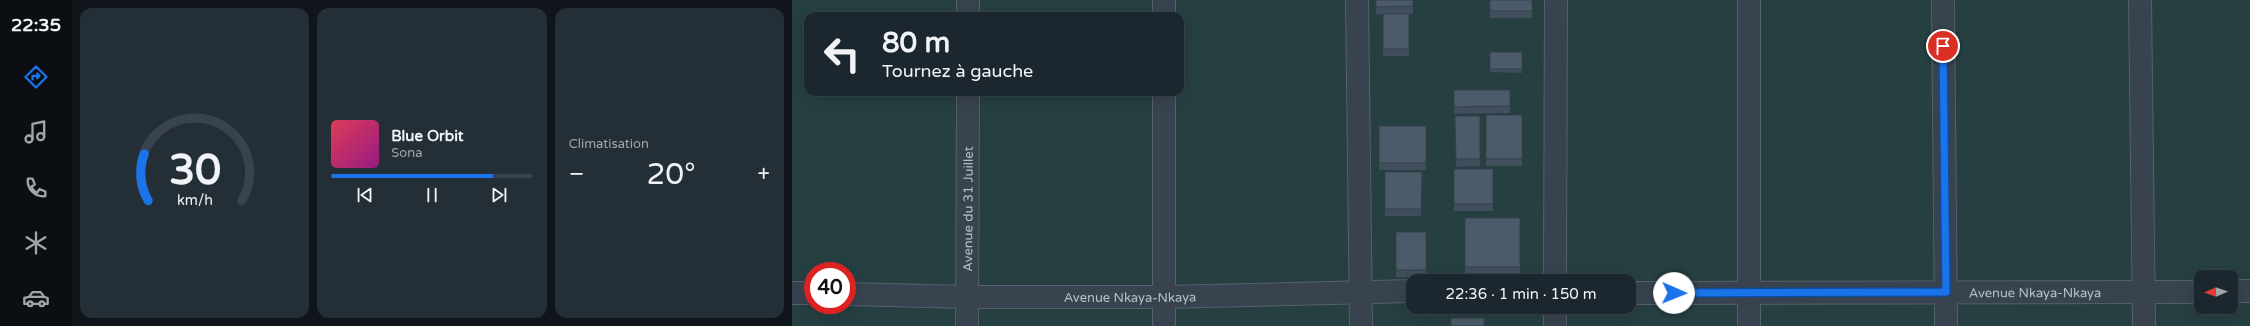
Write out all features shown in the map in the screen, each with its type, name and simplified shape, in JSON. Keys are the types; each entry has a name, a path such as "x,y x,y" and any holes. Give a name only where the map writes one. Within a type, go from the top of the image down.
{"street":[{"path":"968,0 968,12"},
{"path":"1164,0 1164,12"},
{"path":"1357,0 1361,326"},
{"path":"1555,274 1556,0"},
{"path":"1749,0 1749,326"},
{"path":"1943,0 1946,326"},
{"path":"2140,0 2144,326"},
{"name":"Avenue du 31 Juillet","path":"967,326 968,96"},
{"path":"1164,96 1164,326"},
{"name":"Avenue Nkaya-Nkaya","path":"856,294 968,297 1164,297 1361,291 1406,292"},
{"path":"2238,291 2250,291"},
{"name":"Avenue Nkaya-Nkaya","path":"1636,293 2194,292"},
{"path":"792,293 804,293"},
{"path":"1555,314 1555,326"}],"green space":[{"path":"792,0 2250,0 2250,326 792,326"}],"building":[{"path":"1376,0 1413,0 1413,6 1376,7"},
{"path":"1490,0 1532,0 1532,11 1490,11"},
{"path":"1383,14 1409,14 1409,49 1383,49"},
{"path":"1490,52 1522,52 1522,69 1490,69"},
{"path":"1454,90 1510,90 1510,106 1454,107"},
{"path":"1486,115 1522,115 1522,159 1486,159"},
{"path":"1455,116 1480,116 1480,159 1456,159"},
{"path":"1379,126 1426,126 1426,163 1379,163"},
{"path":"1454,169 1493,169 1493,204 1454,204"},
{"path":"1385,172 1422,172 1421,209 1385,209"},
{"path":"1465,218 1520,218 1520,267 1465,267"},
{"path":"1396,232 1426,232 1426,270 1396,270"},
{"path":"1451,318 1484,318 1484,326 1451,326"}],"route":[{"path":"1674,293 1749,294 1946,292 1943,46"}]}
